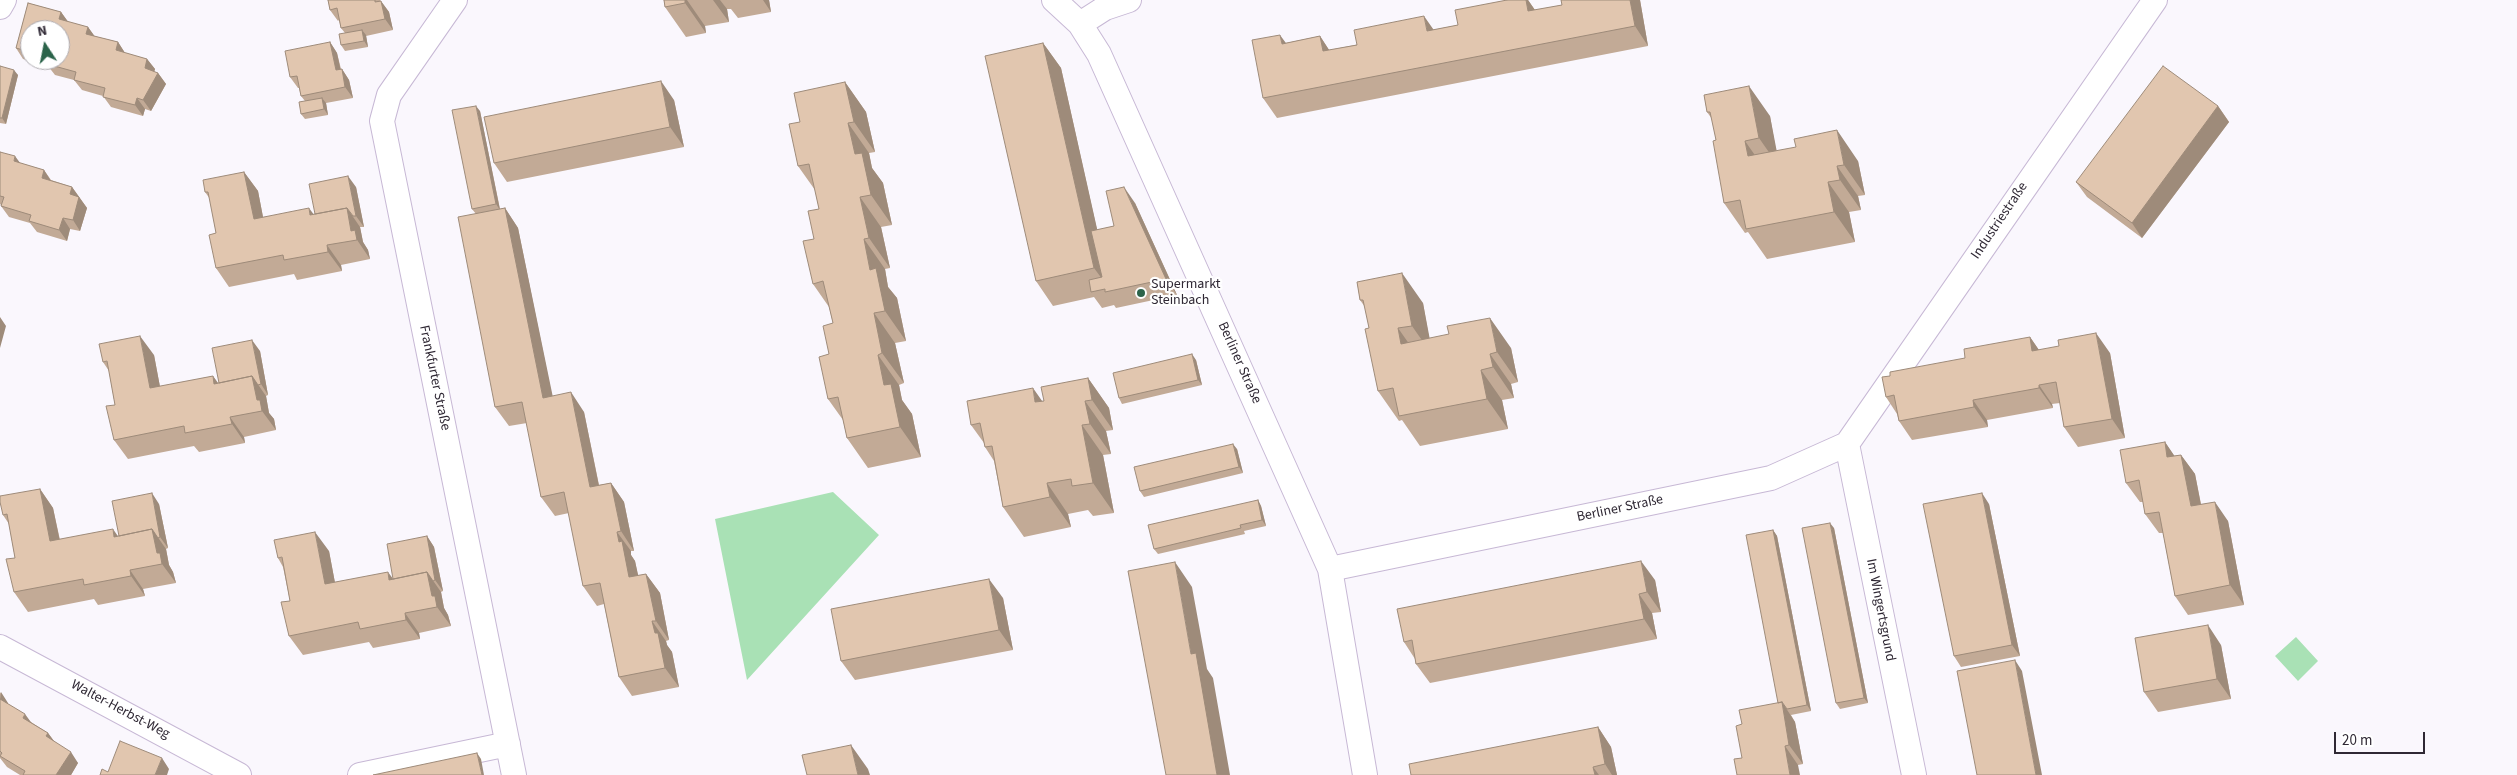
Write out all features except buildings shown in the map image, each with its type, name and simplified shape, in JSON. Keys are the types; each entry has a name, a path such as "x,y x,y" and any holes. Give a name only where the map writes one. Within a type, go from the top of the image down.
{"street":[{"path":"0,7 4,0"},
{"name":"Frankfurter Straße","path":"455,0 389,95 382,121 514,775"},
{"name":"Berliner Straße","path":"1054,0 1080,24 1099,54 1330,569 1365,775"},
{"path":"1080,24 1105,8 1129,0"},
{"name":"Industriestraße","path":"1847,444 2155,0"},
{"name":"Berliner Straße","path":"1330,569 1771,478 1847,444"},
{"name":"Im Wingertsgrund","path":"1847,444 1914,775"},
{"name":"Walter-Herbst-Weg","path":"0,647 239,775"},
{"path":"360,775 508,744"}],"green space":[{"path":"833,492 879,535 747,680 715,519"},
{"path":"2296,637 2318,661 2298,681 2275,656"}],"place":[{"name":"Supermarkt Steinbach","path":"1141,293"}]}
